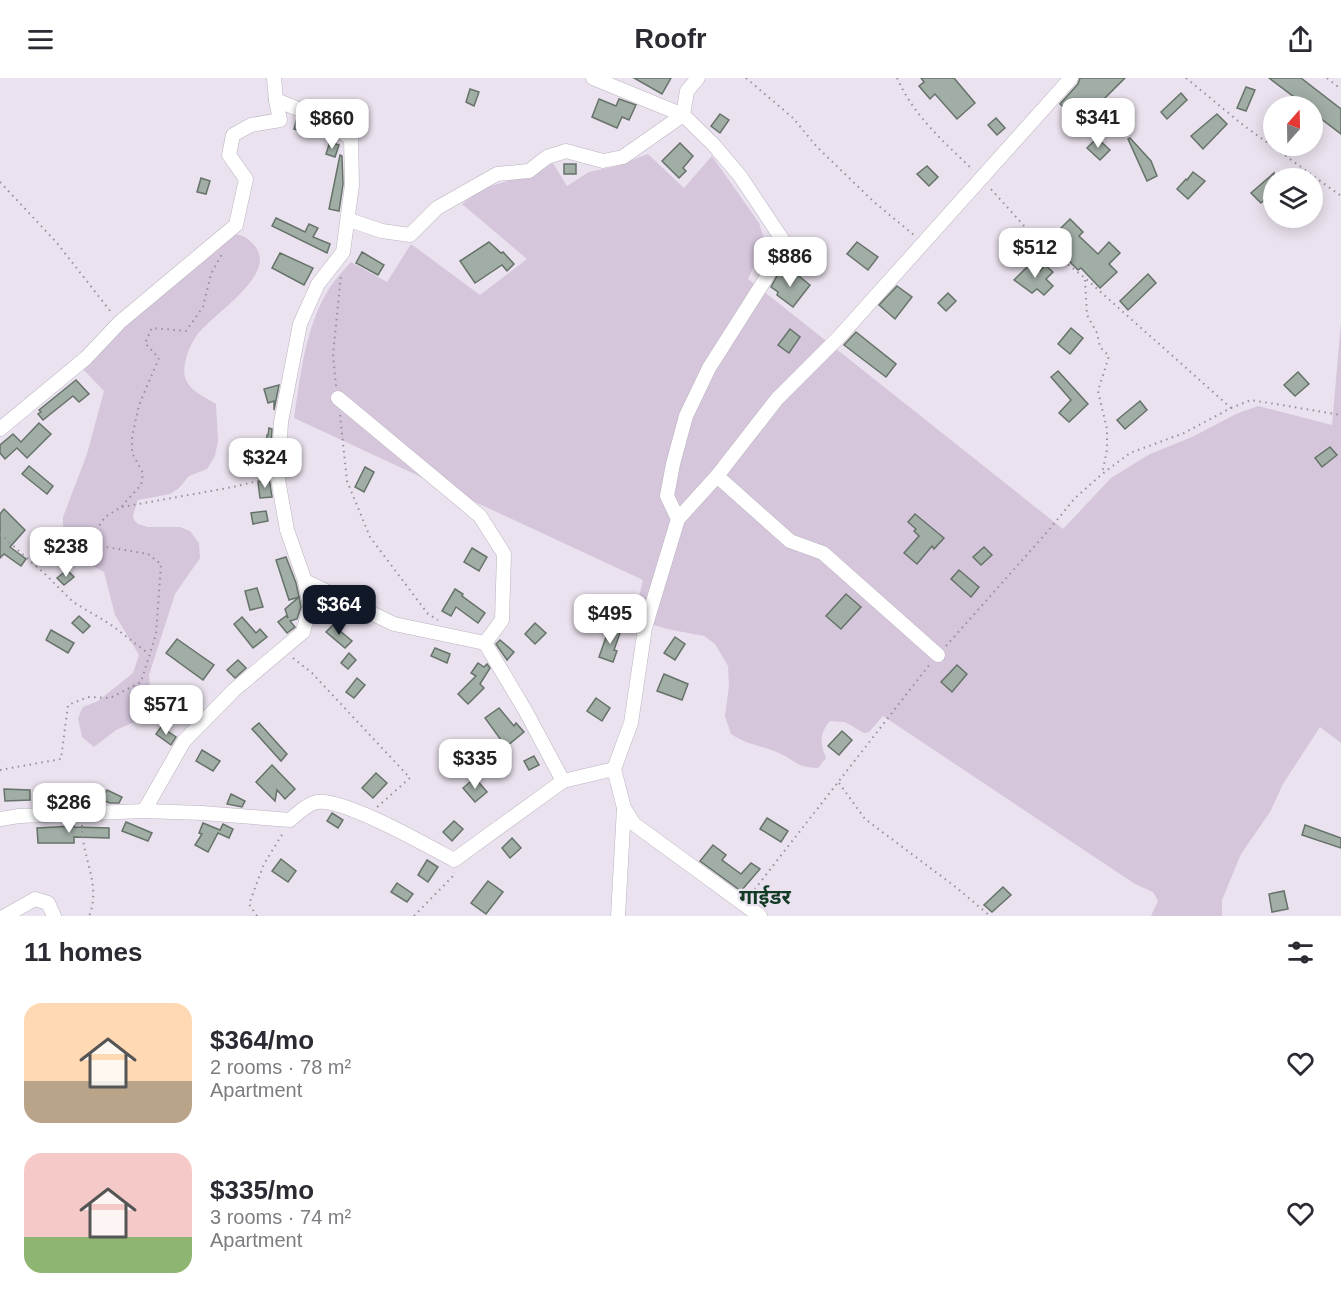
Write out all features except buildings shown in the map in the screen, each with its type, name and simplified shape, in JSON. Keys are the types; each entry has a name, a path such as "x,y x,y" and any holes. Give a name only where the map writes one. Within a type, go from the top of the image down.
{"street":[{"path":"0,429 86,358 120,322 236,225 242,207 246,179 229,155 233,135 251,125 280,120 274,78"},
{"path":"593,78 683,115 712,143 740,176 782,239 768,275 709,368 686,416 667,496 678,519"},
{"path":"349,220 382,231 410,234 437,208 497,174 529,171 548,157 566,151 603,161 623,157 683,115 687,91 698,78"},
{"path":"618,916 624,808 614,769 631,723 645,628 678,519 717,476 777,399 840,336 1071,78"},
{"path":"144,811 184,741 234,690 303,632 310,607 305,581 287,530 278,479 281,422 300,324 318,284 343,252 352,185 351,138 313,116 276,100"},
{"path":"338,398 480,516 504,554 502,620 485,643"},
{"path":"717,476 790,541 823,553 938,655"},
{"path":"305,581 394,624 485,643 525,710 563,782"},
{"path":"0,819 19,816 144,811 290,820 309,805 318,802 368,816 454,860 563,782 614,769"},
{"path":"624,808 634,824 760,916"},
{"path":"5,916 35,899 48,903 54,916"}],"path":[{"path":"746,78 793,117 817,147 874,202 924,244"},
{"path":"897,78 921,119 981,178 1034,237 1085,278 1231,408"},
{"path":"1186,78 1243,124 1341,196"},
{"path":"1327,78 1341,89"},
{"path":"0,182 57,243 120,322"},
{"path":"0,770 61,759 68,705 88,697 110,698 141,682 156,634 161,564 148,554 100,546 97,529 105,517 121,507 141,485 142,473 132,453 132,437 139,405 159,358 145,344 152,328 186,331 203,307 211,274 226,247"},
{"path":"341,274 333,355 347,481 370,537 428,614 445,624"},
{"path":"1085,278 1087,315 1097,333 1100,347 1108,356 1098,391 1107,429 1107,450 1102,474"},
{"path":"746,904 748,897 839,783 915,681 1075,498 1102,474 1131,453 1184,433 1251,400 1341,415"},
{"path":"121,507 233,487 260,479 278,479"},
{"path":"0,534 45,573 73,602 110,624 150,655"},
{"path":"283,651 312,672 410,778 368,816"},
{"path":"839,783 865,819 957,888 990,916"},
{"path":"82,813 81,840 93,882 94,898 89,916"},
{"path":"257,916 249,904 264,864 290,820"},
{"path":"414,916 454,875 454,860"}],"shaded area":[{"path":"648,154 684,188 712,156 759,223 765,242 748,279 1063,529 1111,478 1150,454 1192,437 1236,414 1258,406 1332,425 1341,323 1341,743 1320,727 1283,784 1270,812 1241,854 1222,900 1222,916 1151,916 1158,901 1153,892 1135,884 883,716 869,732 864,733 845,722 830,721 824,730 822,739 826,758 818,768 800,765 779,753 737,738 731,734 725,716 729,686 728,666 715,644 704,636 654,625 645,616 635,613 643,580 294,418 309,334 330,287 351,262 387,282 411,244 480,295 527,259 462,204 481,189 540,171 553,163 567,186 589,172 617,166"},
{"path":"230,234 244,236 254,245 260,257 258,269 239,295 195,338 184,372 189,386 216,404 218,441 215,456 207,469 189,476 179,488 170,494 138,500 133,515 138,524 148,527 180,527 190,531 199,543 200,558 175,594 149,675 151,700 139,720 116,730 94,747 82,737 78,718 83,707 98,701 133,673 139,655 115,615 104,572 76,557 63,536 63,517 87,454 104,391 76,362"}],"district":[{"name":"गाईडर","path":"765,896"}]}
